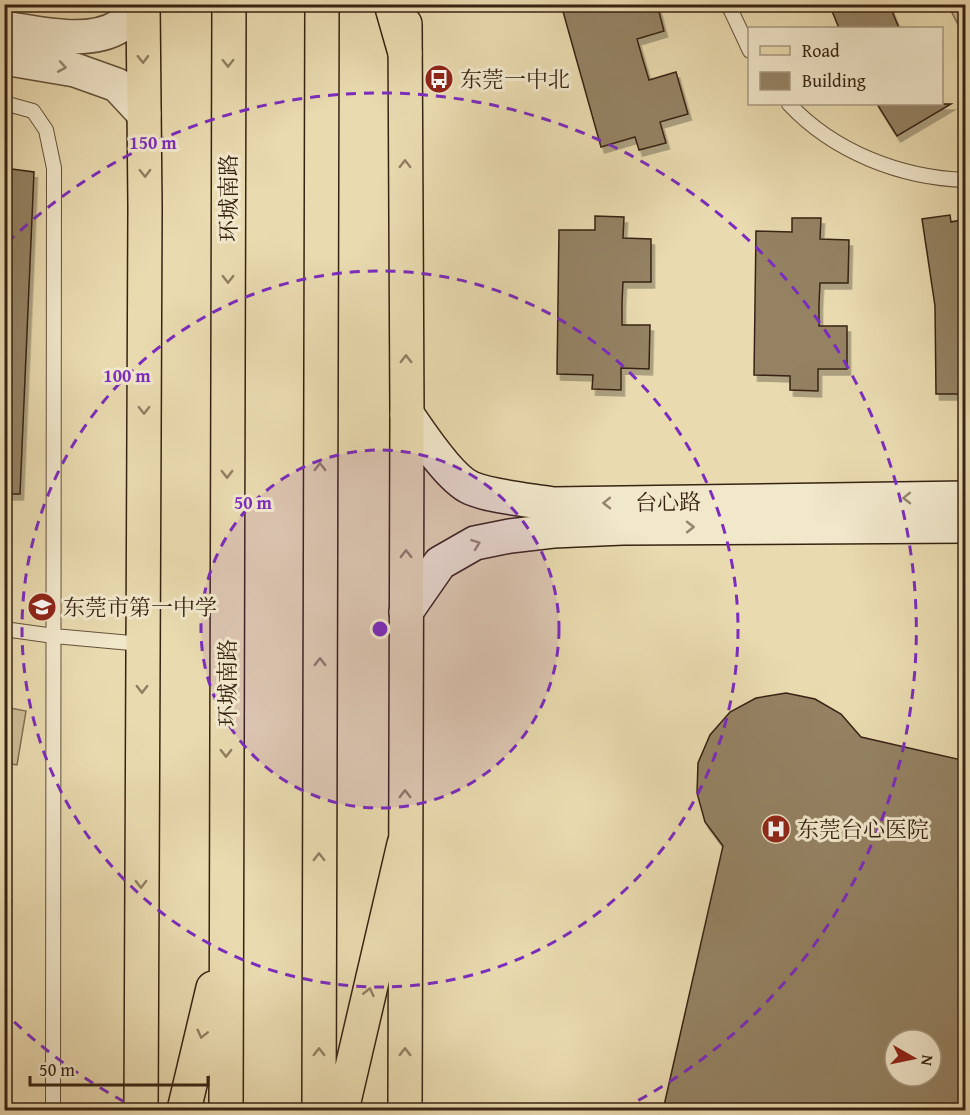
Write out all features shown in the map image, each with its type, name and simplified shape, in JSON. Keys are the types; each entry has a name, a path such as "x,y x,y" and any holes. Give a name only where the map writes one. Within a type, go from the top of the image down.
{"main road":[{"path":"4,28 62,36 95,35 120,26 141,4"},
{"path":"141,4 145,207 141,1110"},
{"name":"环城南路","path":"226,1110 229,4"},
{"path":"319,1110 321,4"},
{"path":"391,4 405,53"},
{"path":"405,4 407,414 405,1110"},
{"path":"4,58 75,70 117,85 144,114"},
{"name":"台心路","path":"407,414 441,462 469,488 511,498 554,504 966,498"},
{"name":"台心路","path":"406,612 440,563 475,543 510,536 554,531 623,528 966,526"},
{"path":"342,1110 404,844"},
{"path":"184,1110 226,937"}],"lane":[{"path":"728,4 748,47"},
{"path":"4,103 33,111 46,130 54,168 53,1110"},
{"path":"790,105 835,141 875,162 918,175 966,180"},
{"path":"4,628 54,636 142,644"}],"shaded area":[{"path":"948,5 965,5 964,36"},
{"path":"5,707 26,711 17,765 5,763"},
{"path":"5,873 12,901 5,956"}],"building":[{"path":"573,4 657,4 664,31 637,39 649,80 676,72 688,114 660,122 666,143 639,150 635,137 601,147 562,8"},
{"path":"829,4 889,4 899,27 839,27"},
{"path":"951,104 897,136 878,105"},
{"path":"4,168 34,172 20,494 4,494"},
{"path":"950,215 951,222 966,219 966,387 964,387 964,394 936,394 935,306 922,219"},
{"path":"595,216 624,217 623,238 651,239 651,282 623,282 622,303 622,325 650,325 649,369 621,368 621,390 592,389 593,375 557,374 559,230 595,230"},
{"path":"792,218 821,218 820,239 849,240 848,283 820,283 819,304 819,326 847,326 847,369 818,369 818,391 790,390 790,376 754,375 756,231 792,232"},
{"path":"786,693 815,699 841,714 861,737 966,761 966,1110 767,1110 748,1106 747,1110 663,1110 723,846 705,822 697,793 698,763 710,735 730,712 756,698"}],"place":[{"name":"东莞一中北","path":"439,79"},
{"name":"东莞市第一中学","path":"42,607"},
{"name":"东莞台心医院","path":"776,829"}]}
